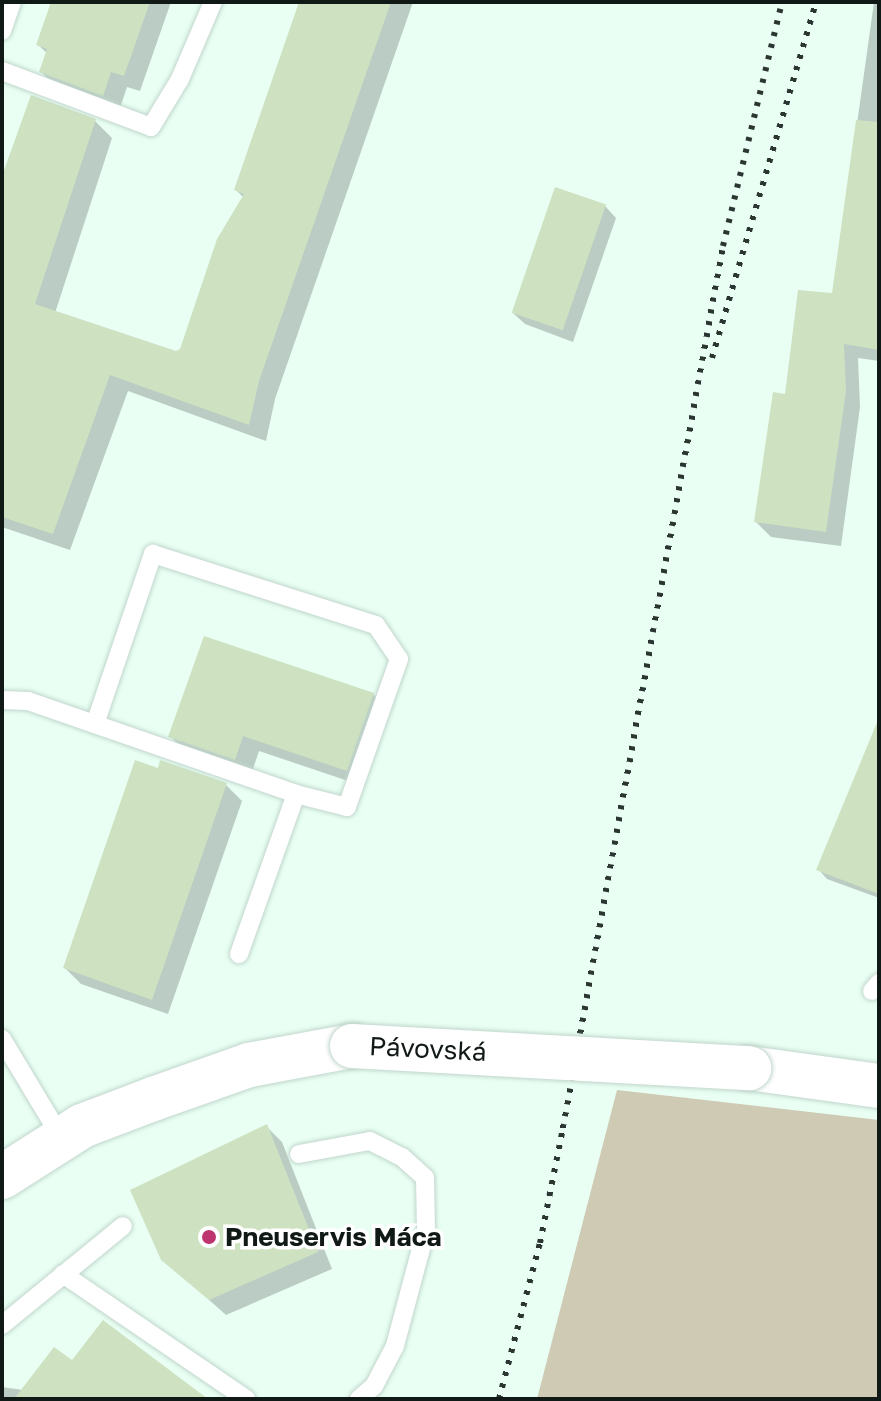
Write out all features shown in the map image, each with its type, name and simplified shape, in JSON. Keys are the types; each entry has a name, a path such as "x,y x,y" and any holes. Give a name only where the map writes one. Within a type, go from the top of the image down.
{"street":[{"name":"Pávovská","path":"2,1177 82,1126 249,1065 352,1046 749,1068 879,1086"}],"lane":[{"path":"2,31 12,2"},
{"path":"2,71 151,127 180,79 213,2"},
{"path":"2,700 28,701 296,794 347,807 399,659 376,625 153,554 95,724"},
{"path":"239,954 296,794"},
{"path":"2,1039 62,1139"},
{"path":"299,1154 370,1141 402,1157 425,1178 426,1230 395,1346 374,1386 359,1399"},
{"path":"6,1315 123,1226"},
{"path":"63,1274 246,1399"}],"shaded area":[{"path":"617,1090 879,1120 879,1399 537,1399"}],"building":[{"path":"51,2 150,2 124,76 111,72 103,96 39,72 47,49 36,45"},
{"path":"299,2 391,2 259,381 249,425 110,375 53,534 2,517 2,176 31,95 96,119 35,304 176,351 180,349 217,239 244,194 234,190"},
{"path":"856,120 879,122 879,350 844,344 846,391 826,532 754,522 773,392 785,394 798,290 832,293"},
{"path":"555,187 606,205 563,330 512,313"},
{"path":"204,636 374,693 347,771 243,736 235,760 168,737"},
{"path":"879,720 879,894 816,870"},
{"path":"135,760 158,768 160,760 227,783 152,1000 63,968"},
{"path":"267,1124 318,1252 209,1300 161,1260 130,1190"},
{"path":"103,1320 208,1399 14,1399 54,1347 72,1360"}],"railway":[{"path":"499,1399 540,1243 563,1128 723,246 782,2"},
{"path":"712,358 816,2"}],"place":[{"name":"Pneuservis Máca","path":"209,1237"}]}
